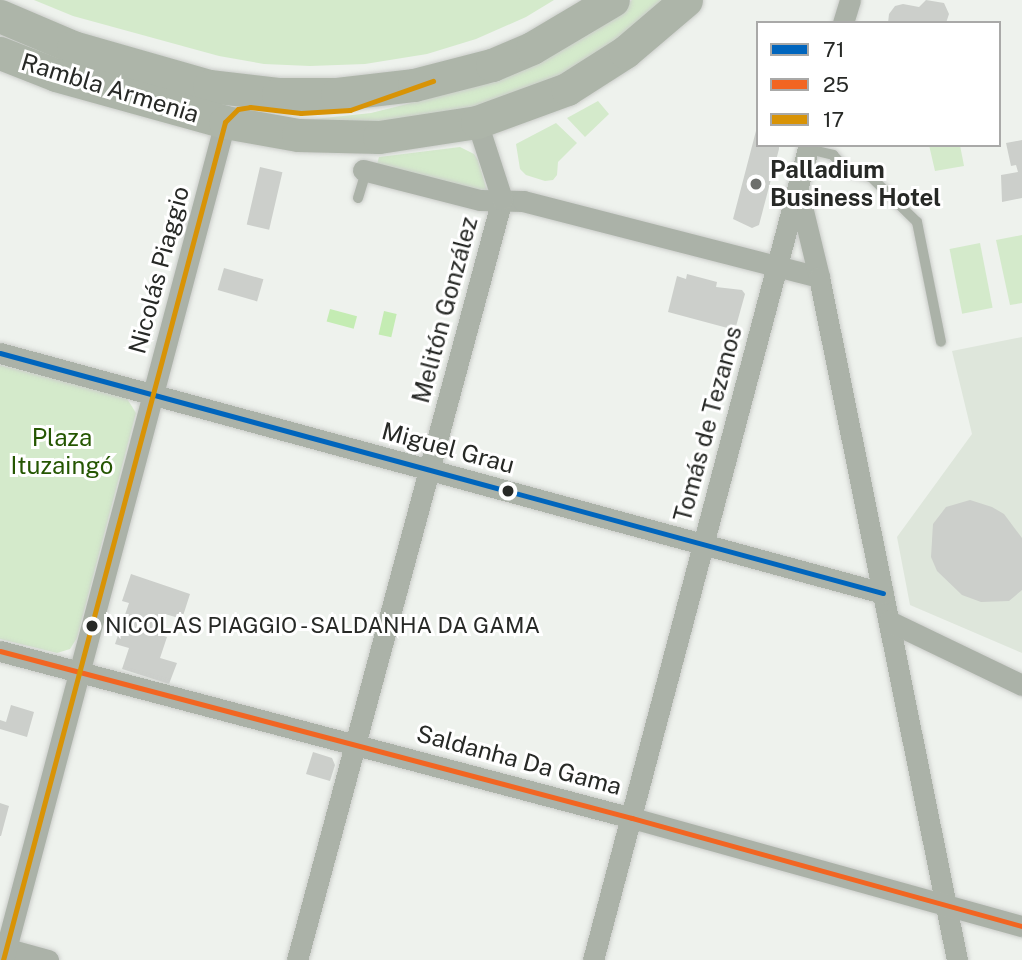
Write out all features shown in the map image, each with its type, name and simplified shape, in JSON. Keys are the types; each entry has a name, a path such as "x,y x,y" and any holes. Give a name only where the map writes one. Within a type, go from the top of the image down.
{"main road":[{"name":"Rambla Armenia","path":"0,16 73,47 209,86 245,91 337,94 374,92 433,81 492,65 532,48 612,0"},
{"name":"Rambla Armenia","path":"0,53 56,75 225,122 298,135 340,138 411,135 477,122 567,89 602,68 687,0"},
{"path":"225,122 238,109 250,107 301,113 350,110 433,81"}],"street":[{"path":"844,21 850,0"},
{"name":"Nicolás Piaggio","path":"3,952 225,122"},
{"name":"Melitón González","path":"297,960 502,199 477,122"},
{"name":"Tomás de Tezanos","path":"593,960 808,147"},
{"path":"364,171 480,200 523,201 819,276"},
{"path":"798,188 819,276 957,960"},
{"name":"Miguel Grau","path":"0,354 883,593"},
{"path":"889,621 1022,685"},
{"name":"Saldanha Da Gama","path":"0,651 632,818 1022,926"},
{"path":"3,952 48,960"}],"lane":[{"path":"808,147 833,155 849,172 871,177 917,222 941,342"},
{"path":"358,198 364,171"}],"shaded area":[{"path":"330,309 357,316 354,329 327,322"},
{"path":"384,311 397,314 391,337 379,334"},
{"path":"1022,337 1022,653 910,605 897,537 972,434 952,351"}],"green space":[{"path":"34,0 554,0 526,17 476,39 427,54 365,64 310,66 264,64 219,56 73,16"},
{"path":"632,0 664,0 629,32 537,89 432,122 306,120 371,113 467,89 503,76 586,35"},
{"path":"598,101 609,114 585,137 567,118"},
{"path":"556,123 577,143 558,162 557,175 553,180 545,181 526,175 520,169 516,144"},
{"path":"460,147 474,154 478,160 487,191 376,168 379,157"},
{"path":"929,147 960,147 964,166 935,171"},
{"path":"1022,235 1022,303 1010,305 996,240"},
{"path":"980,243 993,308 962,314 950,249"},
{"name":"Plaza Ituzaingó","path":"0,365 126,397 136,413 77,638 70,649 57,653 0,639"}],"building":[{"path":"926,0 944,3 949,14 947,21 888,21 889,14 895,6 903,4 919,7"},
{"name":"Palladium Business Hotel","path":"756,131 756,147 779,149 759,225 752,228 733,219"},
{"path":"1022,140 1022,198 1002,202 1001,175 1018,172 1016,165 1011,166 1006,143"},
{"path":"260,167 282,172 269,230 247,224"},
{"path":"224,268 263,279 257,301 218,290"},
{"path":"687,274 717,282 716,287 742,290 745,294 735,330 668,312 677,276 686,279"},
{"path":"970,500 1004,514 1022,538 1022,590 1009,601 981,602 962,595 937,571 931,557 933,524 946,507"},
{"path":"131,574 190,594 182,619 165,614 158,634 167,637 160,658 177,663 169,684 122,669 129,648 115,644 129,603 122,601"},
{"path":"11,705 34,712 27,737 0,729 0,720 6,722"},
{"path":"313,752 332,758 335,765 330,781 306,774"},
{"path":"0,803 9,806 1,836 0,836"}],"transit line":[{"name":"17","path":"3,960 225,122 238,109 250,107 301,113 350,110 433,81"},
{"name":"71","path":"0,353 883,593"},
{"name":"25","path":"0,651 632,818 1022,926"}],"place":[{"name":"Palladium Business Hotel","path":"756,184"},
{"name":"NICOLAS PIAGGIO - SALDANHA DA GAMA","path":"92,626"}]}
